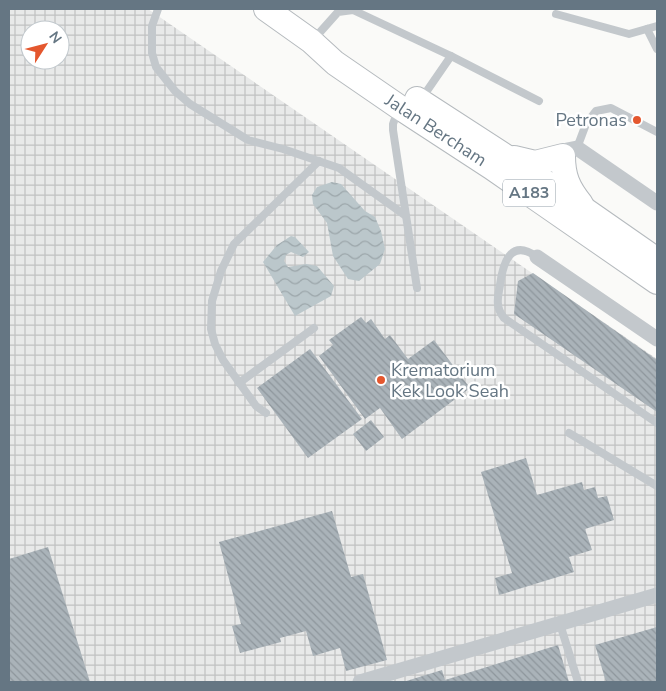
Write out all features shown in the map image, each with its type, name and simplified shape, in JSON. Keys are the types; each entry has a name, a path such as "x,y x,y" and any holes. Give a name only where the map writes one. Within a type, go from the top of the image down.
{"main road":[{"name":"Jalan Bercham","path":"266,9 313,43 338,53 407,102 583,220 657,282"},
{"path":"496,160 535,163 570,152"},
{"path":"570,152 563,168 569,190 583,220"},
{"name":"Jalan Bercham","path":"496,160 545,182"},
{"path":"545,182 555,204 583,220"},
{"name":"Jalan Bercham","path":"583,220 657,260"}],"street":[{"path":"545,182 570,152 657,203"},
{"path":"537,257 657,339"},
{"path":"360,682 657,595"}],"lane":[{"path":"158,9 152,26 152,53 156,67 175,91 190,104 248,140 339,168 406,216"},
{"path":"313,43 338,12 353,10 451,56 539,101"},
{"path":"556,14 629,34 657,26"},
{"path":"647,29 657,49"},
{"path":"417,288 393,124 407,102 451,56"},
{"path":"570,152 596,111 611,108 657,132"},
{"path":"266,413 256,406 239,383 223,360 215,344 211,330 212,301 221,271 234,244 319,161"},
{"path":"537,257 529,251 520,249 506,260 502,269 498,304 504,318 657,423"},
{"path":"239,383 314,328"},
{"path":"569,433 657,486"},
{"path":"560,624 578,682"}],"shaded area":[{"path":"9,9 148,9 657,359 657,682 9,682"}],"water":[{"path":"332,182 341,184 365,211 375,217 381,231 385,249 380,264 359,281 348,279 333,256 327,223 313,204 312,195 317,187"},
{"path":"291,236 295,237 309,252 303,257 291,252 286,255 284,261 288,267 306,264 317,266 334,286 331,296 295,316 263,262 277,245"}],"building":[{"path":"533,273 657,360 657,412 514,314 518,281"},
{"path":"361,317 366,323 371,319 385,339 390,335 408,359 434,340 470,388 402,439 380,408 365,419 319,356 333,345 329,340"},
{"path":"310,349 362,419 308,458 257,388"},
{"path":"371,420 384,437 366,451 353,434"},
{"path":"526,458 537,495 582,482 584,490 595,487 598,498 607,496 614,520 585,529 592,550 569,557 574,572 499,595 495,578 512,573 481,472"},
{"path":"332,511 351,577 363,574 387,660 346,671 340,648 313,656 306,631 280,638 281,642 240,653 232,626 241,624 219,542"},
{"path":"48,547 90,682 9,682 9,559"},
{"path":"657,627 657,682 606,682 595,645"},
{"path":"558,645 569,682 403,682 442,670 445,680"}],"place":[{"name":"Petronas","path":"637,120"},
{"name":"Krematorium Kek Look Seah","path":"381,380"}]}
